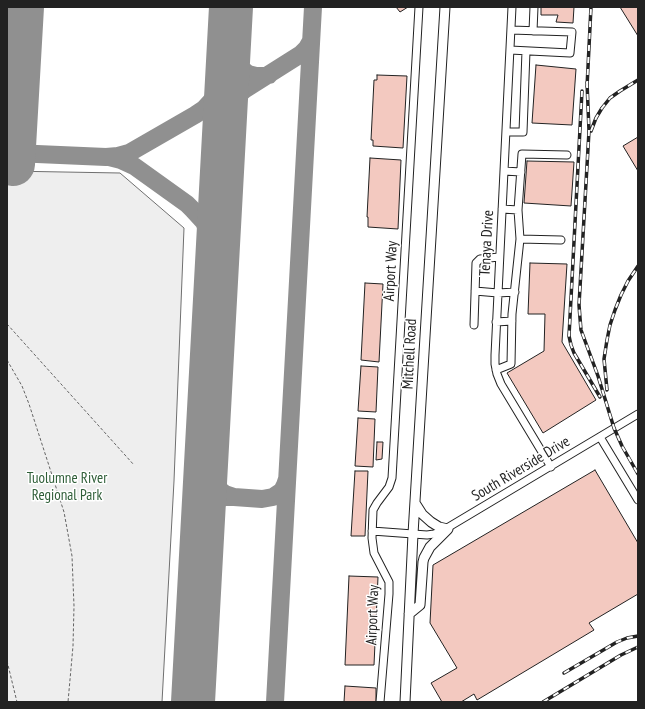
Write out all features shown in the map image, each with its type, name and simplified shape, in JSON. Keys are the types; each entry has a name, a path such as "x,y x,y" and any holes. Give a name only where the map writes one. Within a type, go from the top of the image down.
{"main road":[{"name":"Mitchell Road","path":"405,702 413,534 445,7"},
{"path":"409,614 420,605 424,558 430,547 448,529 431,522 422,514 415,503"}],"street":[{"name":"Airport Way","path":"380,702 389,605 389,582 374,553 372,538 373,510 377,502 389,487 392,478 419,7"},
{"name":"Tenaya Drive","path":"512,7 496,322 496,370 501,384 551,466"},
{"path":"533,31 534,7"},
{"path":"510,50 570,53 572,32 511,30"},
{"path":"506,132 523,132 526,51"},
{"path":"496,370 511,364 512,321 520,239 518,210 522,154 567,155"},
{"path":"504,171 521,172"},
{"path":"502,209 518,210"},
{"path":"520,239 561,240"},
{"path":"474,326 476,263 480,259 500,257"},
{"path":"475,291 515,292"},
{"path":"496,322 512,321"},
{"name":"South Riverside Drive","path":"413,534 432,534 448,529 638,414"},
{"path":"600,437 638,500"},
{"path":"372,532 413,534"}],"path":[{"path":"7,324 134,465"},
{"path":"7,360 22,386 29,404 64,512 72,556 74,606 72,658 68,702"},
{"path":"7,661 17,702"}],"green space":[{"name":"Tuolumne River Regional Park","path":"7,171 120,173 184,228 174,481 162,702 7,702"}],"building":[{"path":"396,7 408,7 400,12"},
{"path":"541,7 574,7 573,23 556,22 558,15 541,15"},
{"path":"620,7 638,7 638,36"},
{"path":"536,65 576,69 572,125 532,123"},
{"path":"377,75 407,76 403,148 373,146 373,140 371,140 374,80 377,80"},
{"path":"638,137 638,171 623,146"},
{"path":"370,158 401,160 398,229 368,227 367,217"},
{"path":"527,161 574,162 571,206 524,203"},
{"path":"530,263 567,264 562,342 596,400 543,433 507,373 544,351 545,314 528,314"},
{"path":"365,283 383,284 379,362 361,360"},
{"path":"361,366 378,367 376,412 358,411"},
{"path":"358,418 375,419 373,467 355,466"},
{"path":"377,442 383,442 382,459 376,460"},
{"path":"595,470 638,543 638,594 589,623 594,630 477,700 474,694 461,702 442,702 431,683 457,668 430,623 433,565"},
{"path":"355,471 368,471 365,536 351,536"},
{"path":"349,576 378,577 374,665 345,665"},
{"path":"345,686 376,688 376,702 344,702"}],"taxiway":[{"path":"275,702 313,7"},
{"path":"224,127 228,110 236,97 244,90 301,54 311,41"},
{"path":"229,45 229,51 232,59 248,74 256,76 269,75"},
{"path":"14,153 106,157 129,153 204,109 214,98 220,88 227,66"},
{"path":"7,140 15,141"},
{"path":"109,157 121,160 134,166 187,204 204,222 214,244 217,261"},
{"path":"206,464 209,475 216,487 225,494 234,497 262,499 273,497 282,491 287,479"},
{"path":"203,520 208,508 214,502 224,497 234,497"}],"runway":[{"path":"13,164 22,7"},
{"path":"193,702 231,7"}],"railway":[{"path":"587,87 591,7"},
{"path":"591,131 596,118 610,98 638,80"},
{"path":"587,82 589,131 579,305 581,330 598,376 614,428 622,446 638,474"},
{"path":"582,91 569,336 574,353 600,397"},
{"path":"607,390 604,359 610,325 621,295 638,266"},
{"path":"564,673 617,642 638,636"},
{"path":"543,702 621,655 638,647"}]}
